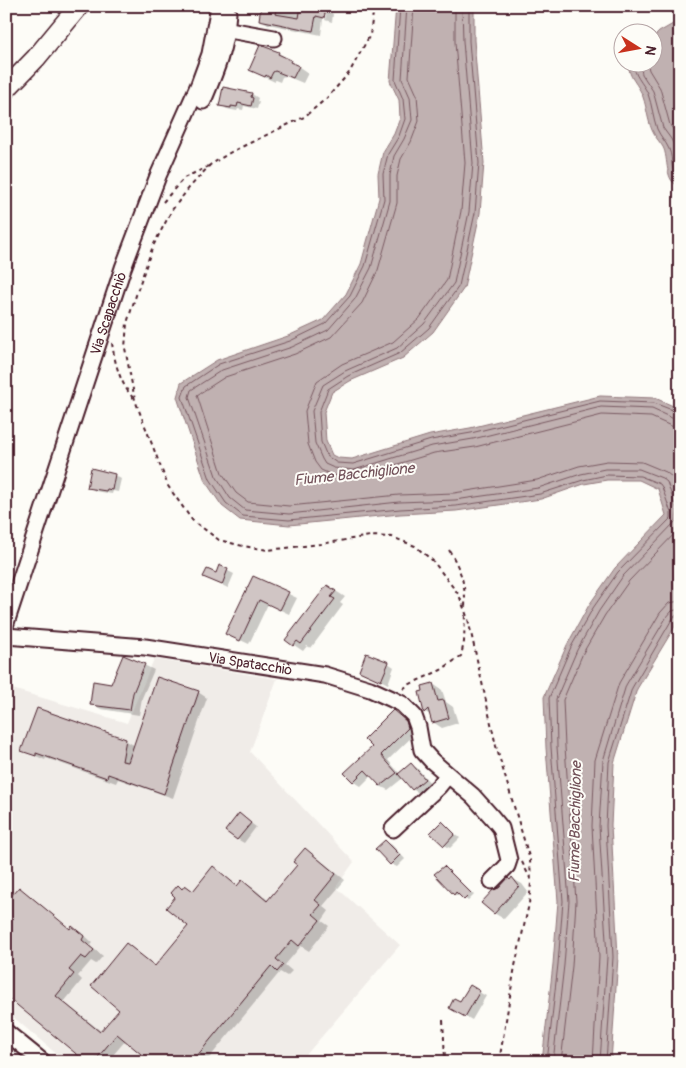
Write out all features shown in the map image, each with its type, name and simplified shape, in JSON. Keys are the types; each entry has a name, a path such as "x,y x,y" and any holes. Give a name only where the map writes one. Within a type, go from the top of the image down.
{"main road":[{"path":"6,89 36,58 79,6"}],"street":[{"name":"Via Scapacchiò","path":"6,623 117,284 158,176 199,84 221,28 219,6"},
{"path":"193,122 219,63 221,28 228,6"},
{"path":"221,28 274,38"},
{"name":"Via Spatacchiò","path":"6,636 145,647 325,675 370,689 402,704 414,716 422,750 473,796 500,828 509,860 508,866 492,881"},
{"path":"393,829 439,786 448,775"},
{"path":"6,1032 43,1062"}],"path":[{"path":"162,203 184,178 231,152 304,117 326,98 350,72 370,35 374,6"},
{"path":"210,165 172,210 153,246 133,304 127,323 125,348 135,400 168,486 192,520 219,540 268,550 370,536 392,537 414,546 433,561 459,595 465,611 496,746 530,860 531,884 529,904 499,1062"},
{"path":"112,338 116,363 125,389 135,400"},
{"path":"392,699 408,685 441,670 461,656 464,642 466,594 459,566 449,550"},
{"path":"443,1020 444,1062"}],"shaded area":[{"path":"154,659 277,679 250,752 354,862 336,887 400,945 300,1062 66,1062 6,1011 6,699 9,688 127,723"}],"water":[{"name":"Fiume Bacchiglione","path":"396,6 474,6 474,40 484,163 480,213 464,288 433,332 403,358 350,381 332,392 324,412 326,441 332,455 338,458 352,459 430,435 470,428 600,396 655,398 680,409 680,618 637,689 614,763 611,825 618,957 611,1062 542,1062 558,901 544,697 567,645 589,605 615,568 666,515 658,489 639,480 607,480 584,484 541,499 456,511 400,514 289,525 240,520 222,506 205,481 177,397 181,383 217,360 288,336 323,320 346,294 361,264 379,198 378,174 383,152 394,134 400,118 399,100 390,81"},
{"path":"680,20 680,186 671,180 665,152 652,130 643,97 630,72 664,72 664,29"}],"building":[{"path":"261,6 277,6 275,14 299,18 301,6 326,9 324,18 316,16 313,31 259,20"},
{"path":"260,45 279,52 278,54 299,66 293,78 275,71 270,78 249,70"},
{"path":"223,87 252,93 251,106 238,103 237,107 231,106 231,108 219,106"},
{"path":"91,468 115,474 112,490 87,488"},
{"path":"219,565 228,569 222,585 203,577 207,569 216,573"},
{"path":"253,576 289,592 280,610 259,600 240,641 225,634"},
{"path":"327,585 336,591 331,597 335,599 301,644 297,641 293,646 285,640"},
{"path":"366,653 389,662 381,681 359,671"},
{"path":"123,655 145,664 133,693 130,710 90,705 93,681 111,684"},
{"path":"157,677 199,691 164,794 108,774 107,778 36,753 36,756 21,751 37,708 126,739 122,761 128,762"},
{"path":"433,683 438,701 444,700 449,718 432,723 428,709 424,713 419,692 423,691 422,686"},
{"path":"393,710 406,721 408,728 381,755 397,773 380,786 365,770 353,782 344,773 372,747 364,739"},
{"path":"411,763 425,779 412,790 398,774"},
{"path":"239,813 251,823 237,840 225,831"},
{"path":"442,821 455,834 444,846 430,833"},
{"path":"385,840 400,855 390,865 375,849"},
{"path":"305,848 336,874 315,900 321,905 313,914 320,920 299,946 292,940 276,959 283,965 277,972 271,966 192,1062 134,1062 141,1054 117,1034 94,1062 86,1062 6,996 6,902 19,887 70,929 72,926 84,936 82,940 94,950 86,959 81,956 69,970 74,974 56,996 100,1032 119,1010 91,986 126,943 155,966 188,926 166,908 175,897 171,893 178,885 182,889 185,885 193,891 213,866 237,886 242,880 267,901 297,865 293,862"},
{"path":"444,866 471,893 464,900 456,892 454,895 434,874"},
{"path":"512,877 519,886 494,914 481,903 493,890 499,888 508,878 510,880"},
{"path":"470,985 480,991 465,1017 449,1008 454,998 460,1001"}]}
